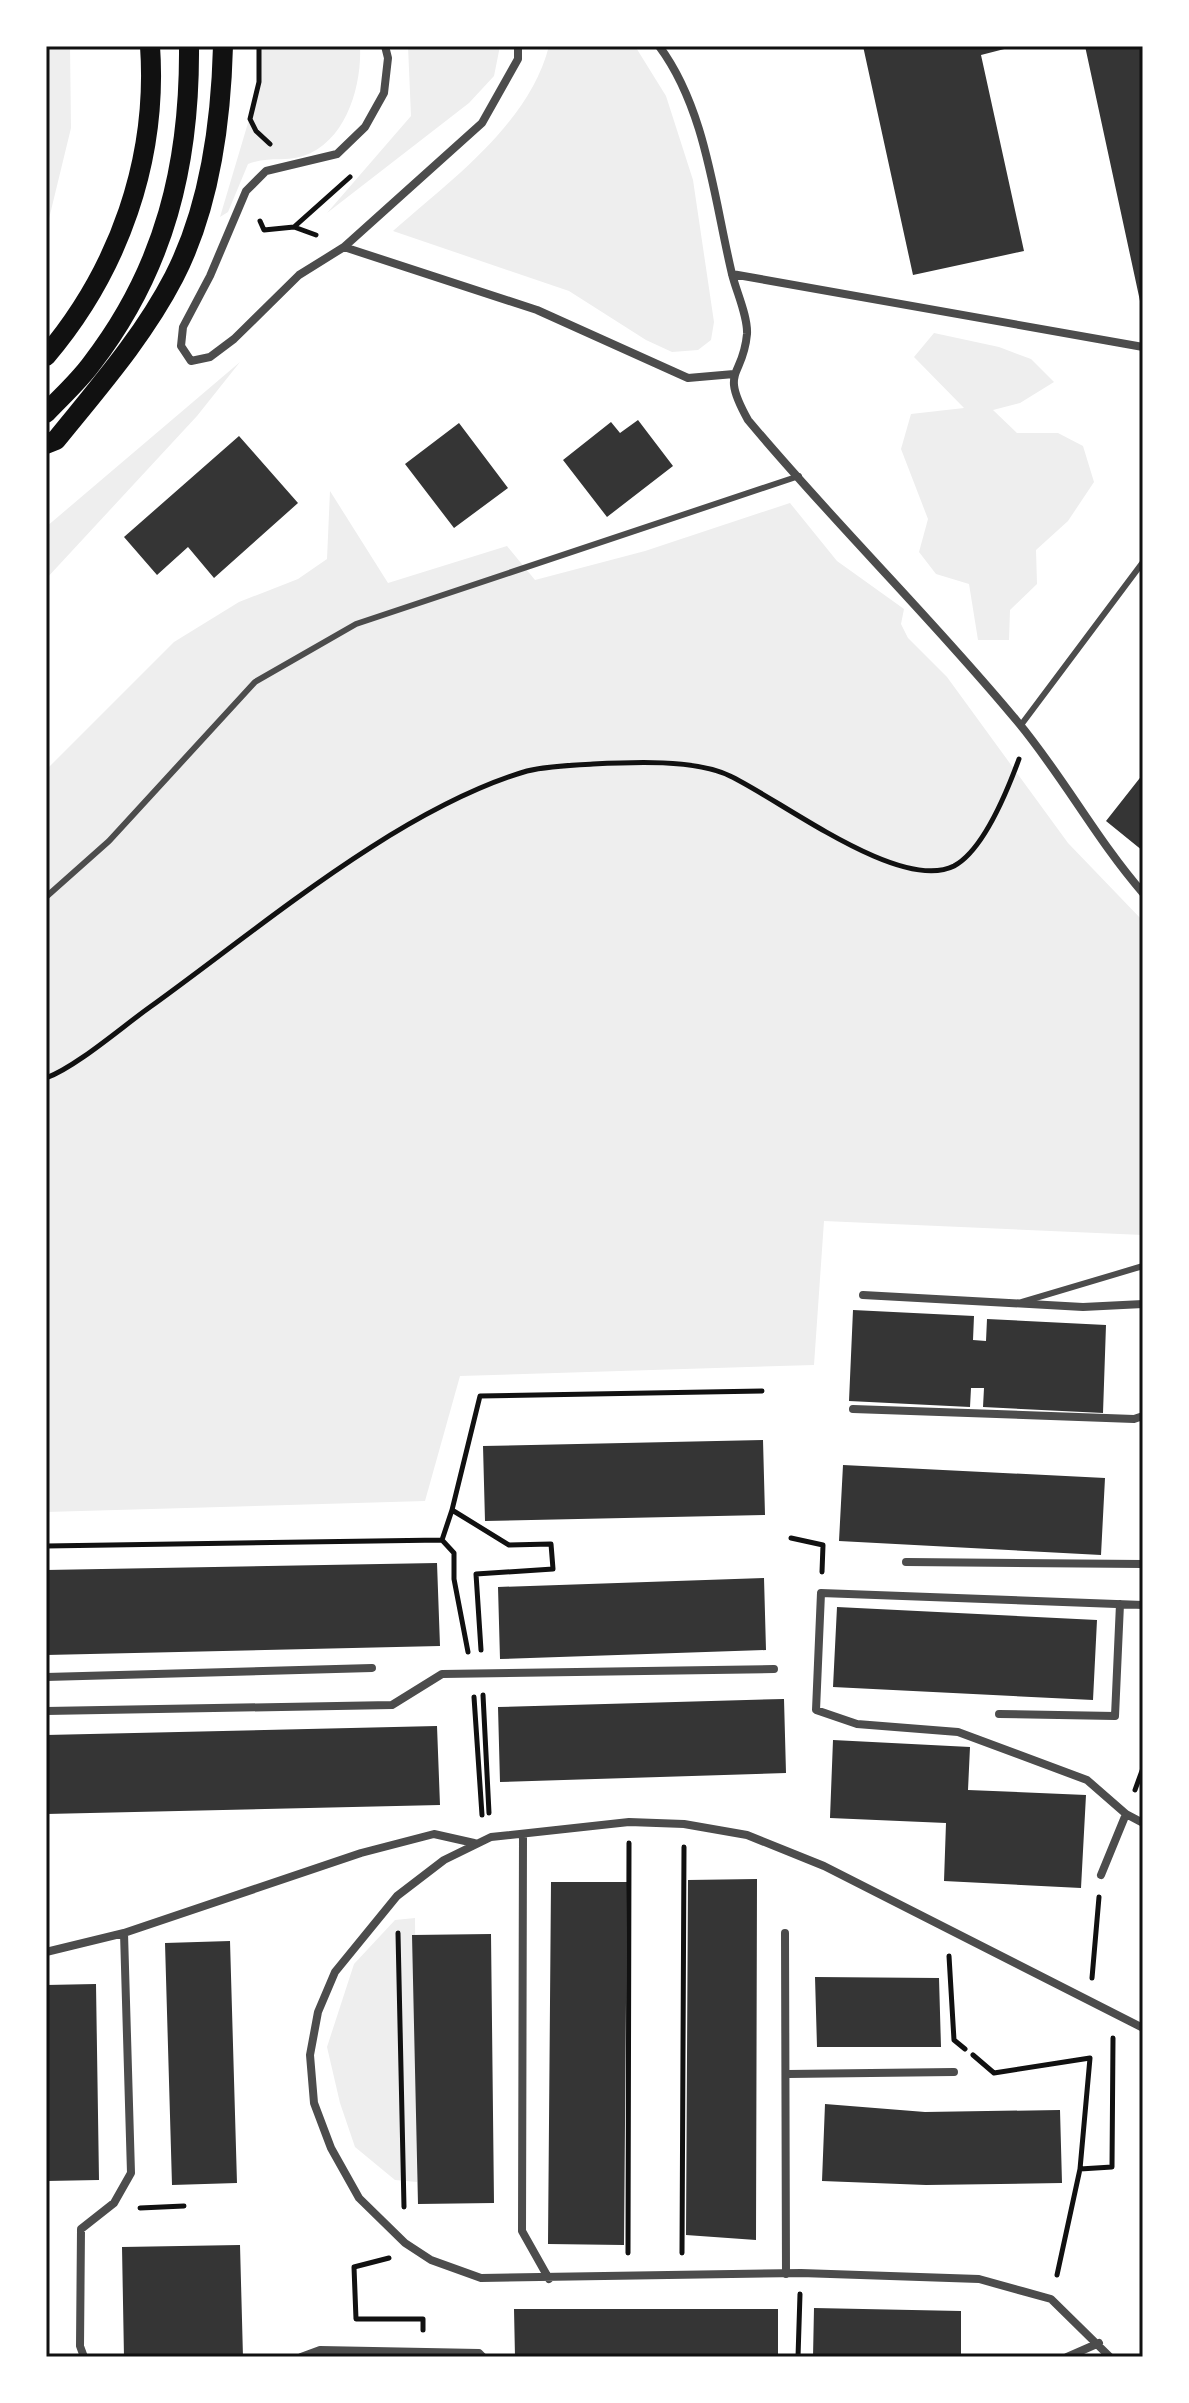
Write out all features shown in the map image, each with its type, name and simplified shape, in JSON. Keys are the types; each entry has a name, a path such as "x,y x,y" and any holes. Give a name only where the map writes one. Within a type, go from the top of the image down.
{"main road":[{"path":"46,356 74,324 120,235 139,178 149,123 150,46"},
{"path":"46,413 92,364 132,301 165,230 190,112 189,46"},
{"path":"46,444 56,440 131,347 175,276 197,216 213,157 223,46"}],"street":[{"path":"385,46 388,58 384,93 365,127 337,154 315,162 266,171 246,191 210,276 183,327 181,346 191,361 210,357 256,319 299,275 344,247 482,123 518,59 518,46"},
{"path":"659,46 674,66 701,140 747,333 734,374 733,393 748,420 943,632 1021,725 1080,807 1093,831 1143,893"},
{"path":"344,247 537,310 688,378 734,374"},
{"path":"732,274 1143,347"},
{"path":"863,1295 1083,1307 1143,1304"},
{"path":"853,1409 1134,1419 1143,1416"},
{"path":"906,1562 1143,1564"},
{"path":"1143,1605 821,1593 816,1710 857,1724 958,1732 1087,1780 1126,1814 1143,1823"},
{"path":"999,1714 1115,1716 1120,1604"},
{"path":"46,1677 372,1668"},
{"path":"46,1711 392,1705 442,1674 774,1669"},
{"path":"1101,1875 1126,1814"},
{"path":"1110,2357 1051,2299 979,2279 801,2273 481,2278 431,2260 405,2243 359,2198 331,2148 314,2103 310,2055 318,2012 335,1972 397,1896 444,1860 491,1837 629,1822 684,1824 747,1835 811,1861 1143,2028"},
{"path":"46,1952 124,1933 361,1853 434,1834 474,1843"},
{"path":"523,1834 522,2231 549,2279"},
{"path":"84,2357 80,2346 81,2229 114,2203 131,2173 124,1933"},
{"path":"785,1933 788,2074 786,2274"},
{"path":"788,2074 954,2072"},
{"path":"1067,2357 1099,2343"},
{"path":"304,2356 334,2350 479,2353 483,2357"}],"lane":[{"path":"46,897 109,841 255,682 356,624 799,476"},
{"path":"1021,725 1143,562"},
{"path":"1018,1303 1143,1266"}],"path":[{"path":"259,46 259,82 250,119 256,131 278,149 309,149 315,162"},
{"path":"260,221 264,230 294,227"},
{"path":"46,1078 143,1012 293,901 388,839 483,786 531,770 594,764 684,766 727,774 868,855 926,871 954,866 980,837 1005,795 1028,736"},
{"path":"46,1546 442,1540 480,1396 762,1391"},
{"path":"452,1510 509,1545 551,1544 553,1569 476,1574 491,1837"},
{"path":"791,1538 823,1545 821,1593"},
{"path":"628,2274 629,1822"},
{"path":"682,2274 684,1824"},
{"path":"1090,1999 1101,1875"},
{"path":"356,2319 354,2267 392,2258 405,2243 397,1896"},
{"path":"954,1931 949,1956 954,2040 994,2073 1090,2058 1080,2169 1051,2299"},
{"path":"1080,2169 1112,2167 1113,2013"},
{"path":"140,2208 184,2206"},
{"path":"798,2357 801,2273"}],"shaded area":[{"path":"46,46 70,46 71,128 46,231"},
{"path":"259,46 360,46 358,78 348,111 330,139 303,156 248,164 228,212 220,217 256,96"},
{"path":"408,46 500,46 494,76 469,103 327,213 411,116"},
{"path":"549,46 635,46 666,96 693,180 714,322 711,340 698,350 672,352 646,340 569,291 393,231 463,171 506,125 539,74"},
{"path":"934,333 999,347 1031,359 1054,382 1020,403 993,410 1017,433 1058,433 1083,446 1094,482 1068,521 1036,550 1037,584 1010,610 1009,640 978,640 969,584 936,574 919,552 928,519 901,449 911,414 964,408 914,357"},
{"path":"240,362 197,416 46,579 46,527"},
{"path":"330,491 388,583 507,546 535,580 645,551 790,503 837,561 904,609 901,624 908,638 947,677 1068,843 1143,921 1143,1235 824,1221 814,1365 460,1376 425,1501 46,1512 46,770 174,642 239,602 298,579 327,559"},
{"path":"415,1918 417,2182 395,2180 355,2147 340,2103 327,2047 354,1964 395,1920"}],"building":[{"path":"863,46 1016,46 981,55 1024,251 913,275"},
{"path":"1085,46 1143,46 1143,300 1140,301"},
{"path":"638,420 673,466 607,517 563,460 611,422 620,433"},
{"path":"459,423 508,488 454,528 405,464"},
{"path":"239,436 298,503 214,578 188,547 157,575 124,537"},
{"path":"1143,774 1143,851 1106,821"},
{"path":"853,1310 974,1316 973,1340 986,1341 987,1319 1106,1325 1103,1413 983,1407 984,1388 971,1388 970,1407 849,1401"},
{"path":"763,1440 765,1515 485,1521 483,1446"},
{"path":"843,1465 1105,1478 1101,1555 839,1541"},
{"path":"437,1563 440,1646 46,1655 46,1570"},
{"path":"764,1578 766,1650 500,1659 498,1587"},
{"path":"837,1607 1097,1620 1093,1700 833,1687"},
{"path":"784,1699 786,1773 500,1782 498,1707"},
{"path":"437,1726 440,1805 46,1814 46,1735"},
{"path":"833,1740 970,1747 968,1790 1086,1795 1081,1888 944,1881 946,1823 830,1818"},
{"path":"757,1879 756,2240 686,2235 688,1880"},
{"path":"551,1882 627,1882 624,2245 548,2244"},
{"path":"491,1934 494,2203 418,2204 412,1935"},
{"path":"230,1941 237,2183 172,2185 165,1943"},
{"path":"815,1977 939,1978 941,2047 817,2047"},
{"path":"96,1984 99,2180 46,2181 46,1985"},
{"path":"825,2104 925,2112 1060,2110 1062,2183 926,2185 822,2181"},
{"path":"240,2245 243,2357 124,2357 122,2247"},
{"path":"814,2308 961,2311 961,2357 813,2357"},
{"path":"514,2309 778,2309 778,2357 515,2357"}]}
